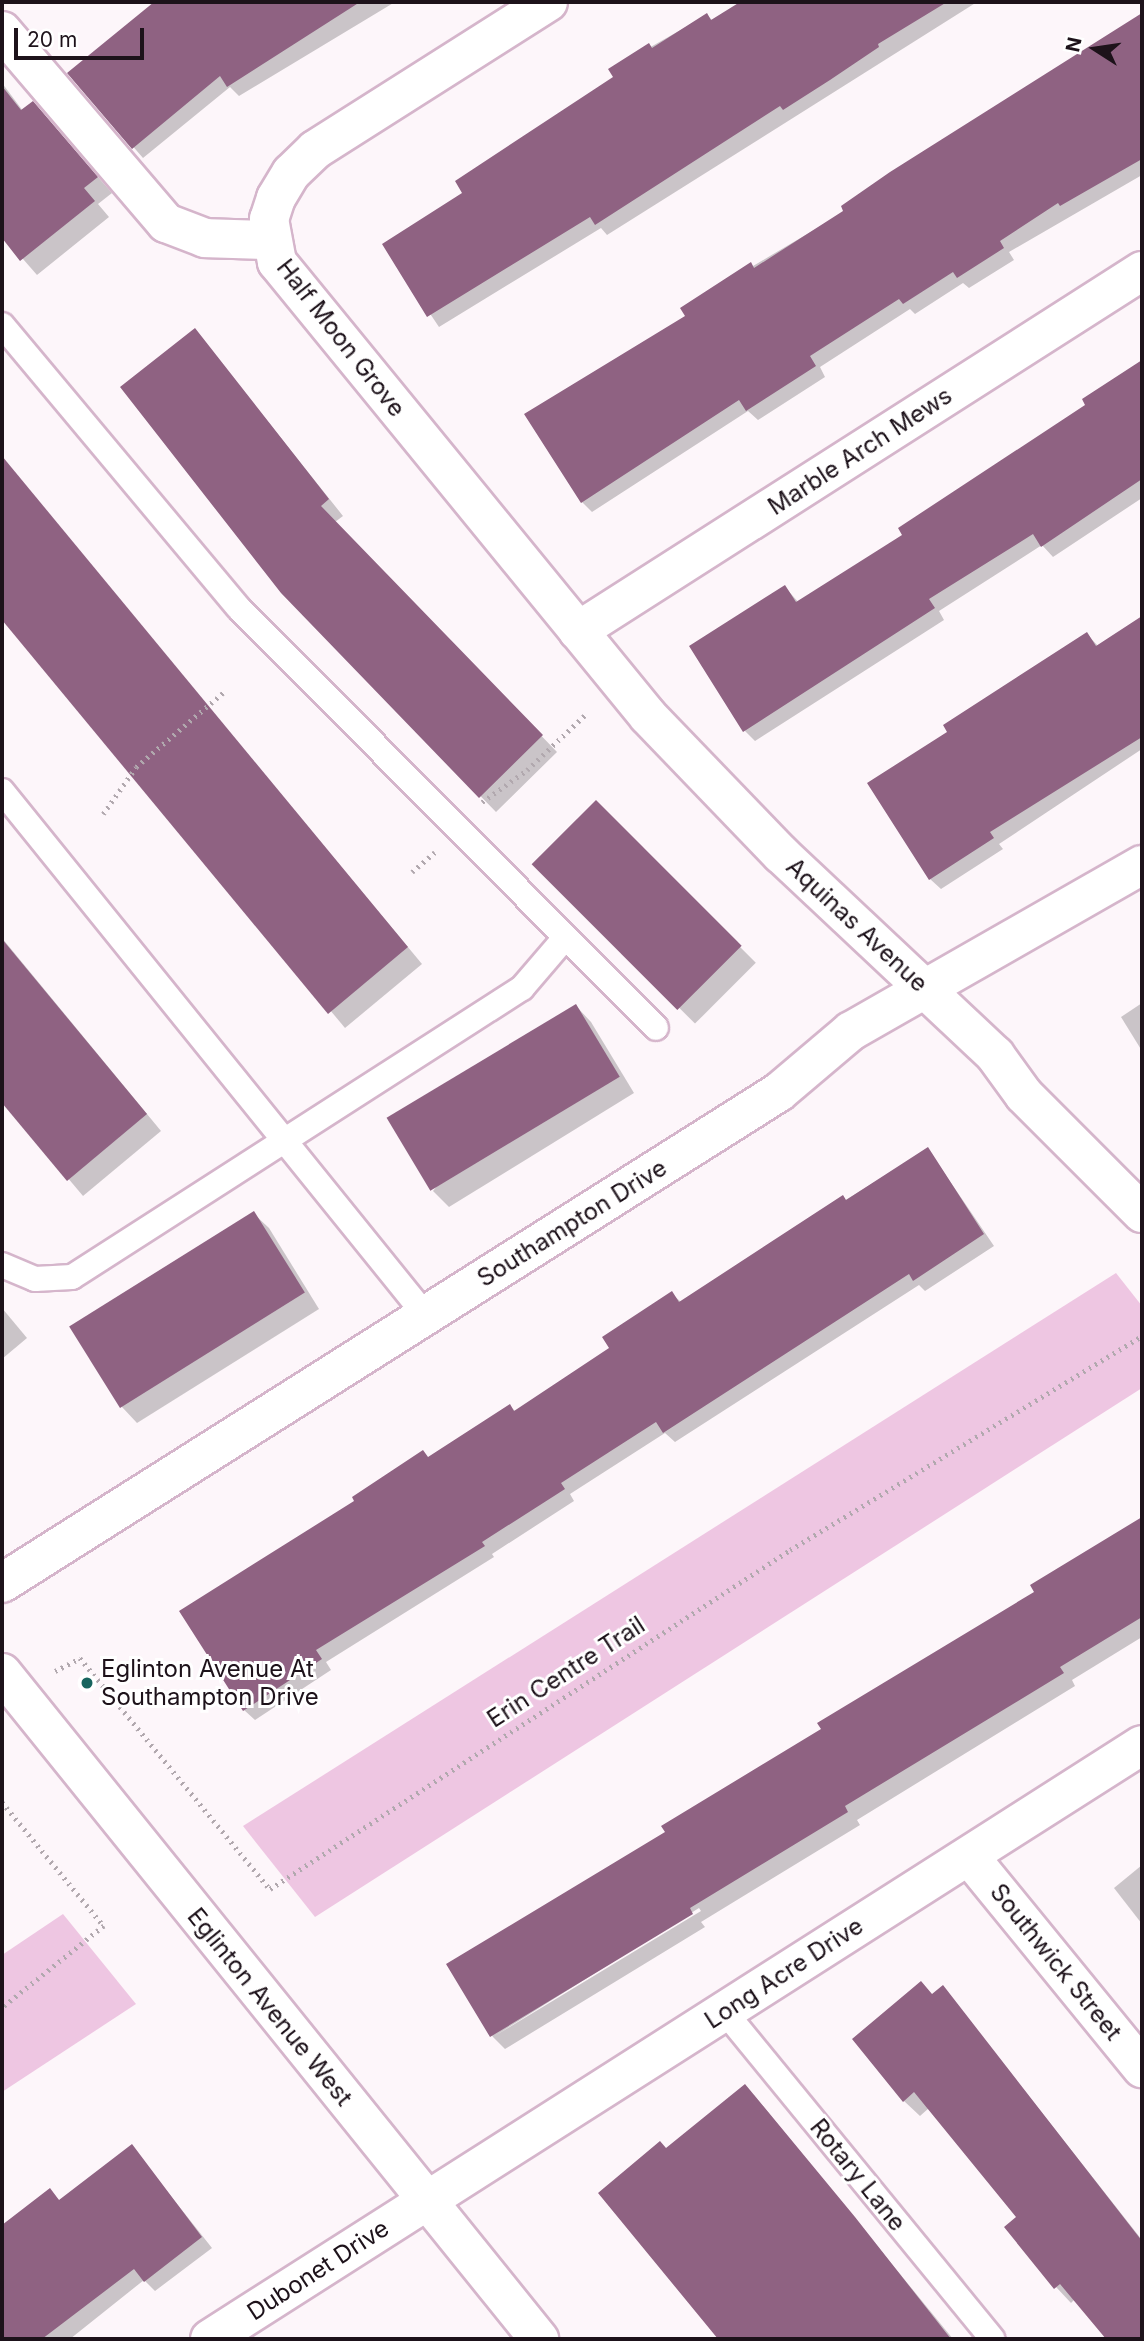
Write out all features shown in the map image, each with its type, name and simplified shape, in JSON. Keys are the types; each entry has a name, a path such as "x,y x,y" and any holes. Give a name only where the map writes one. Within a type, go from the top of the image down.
{"street":[{"name":"Half Moon Grove","path":"548,2 315,150 291,173 276,198 269,219 270,240 290,281 578,632"},
{"path":"2,31 166,223 205,238 270,240"},
{"name":"Marble Arch Mews","path":"578,632 1142,271"},
{"name":"Aquinas Avenue","path":"578,632 648,716 781,854 995,1055 1024,1095 1142,1213"},
{"name":"Southampton Drive","path":"2,1583 779,1092 851,1031 1142,865"},
{"name":"Eglinton Avenue West","path":"2,1673 539,2339"},
{"name":"Long Acre Drive","path":"426,2201 1142,1745"},
{"name":"Southwick Street","path":"969,1856 1142,2068"},
{"name":"Dubonet Drive","path":"210,2339 426,2201"}],"lane":[{"path":"2,325 238,607 564,939 656,1028"},
{"path":"2,791 426,1316"},
{"path":"2,1265 36,1279 72,1277 522,988 564,939"},
{"name":"Rotary Lane","path":"724,2011 992,2339"}],"path":[{"path":"103,814 136,767 226,690"},
{"path":"412,872 458,831 474,809 527,770 585,715"},
{"name":"Erin Centre Trail","path":"80,1658 270,1889 768,1564 1142,1336"},
{"path":"2,1802 104,1926 2,2008"}],"shaded area":[{"path":"1116,1273 1142,1306 1142,1388 315,1917 243,1826"},
{"path":"63,1914 136,2004 2,2092 2,1955"}],"building":[{"path":"154,2 360,2 227,87 220,76 132,149 67,73"},
{"path":"740,2 947,2 878,44 879,47 783,110 780,106 595,225 590,217 427,317 382,244 462,193 455,181 613,77 608,69 649,43 652,48 707,13 711,20"},
{"path":"1142,13 1142,159 1060,206 1058,203 1000,241 1004,248 957,278 953,272 903,304 899,299 810,356 816,366 746,411 739,400 581,503 524,414 685,316 680,308 751,262 754,268 843,211 841,206 890,172"},
{"path":"2,86 21,110 33,101 98,177 84,188 95,201 20,261 2,238"},
{"path":"195,328 329,499 321,506 543,735 479,798 281,593 120,387"},
{"path":"1142,360 1142,479 1041,547 1033,534 929,599 935,608 743,732 689,646 785,585 796,602 902,535 898,528 1085,405 1082,399"},
{"path":"2,456 408,947 328,1014 2,620"},
{"path":"1142,616 1142,737 990,832 994,838 929,880 867,783 947,732 943,725 1087,632 1096,646"},
{"path":"596,800 742,946 677,1010 532,864"},
{"path":"2,939 147,1114 67,1181 2,1103"},
{"path":"576,1004 620,1077 430,1191 387,1118"},
{"path":"928,1147 984,1234 913,1281 909,1274 663,1433 656,1422 561,1483 565,1489 482,1542 485,1546 316,1650 322,1659 243,1711 179,1611 354,1501 352,1497 423,1450 428,1457 510,1404 514,1411 609,1348 602,1337 672,1291 679,1302 843,1195 846,1200"},
{"path":"254,1211 305,1292 120,1408 69,1327"},
{"path":"1142,1517 1142,1617 1060,1667 1064,1673 845,1806 848,1812 690,1908 693,1914 490,2037 446,1964 665,1832 661,1826 821,1729 817,1723 1034,1592 1030,1585"},
{"path":"921,1981 932,1994 943,1985 1142,2241 1142,2339 1106,2339 1060,2284 1054,2289 1004,2227 1016,2217 914,2092 903,2102 852,2039"},
{"path":"745,2084 951,2339 718,2339 598,2193 660,2141 666,2148"},
{"path":"132,2144 202,2237 144,2282 134,2269 42,2339 2,2339 2,2225 50,2188 59,2200"}],"place":[{"name":"Eglinton Avenue At Southampton Drive","path":"87,1683"}]}
